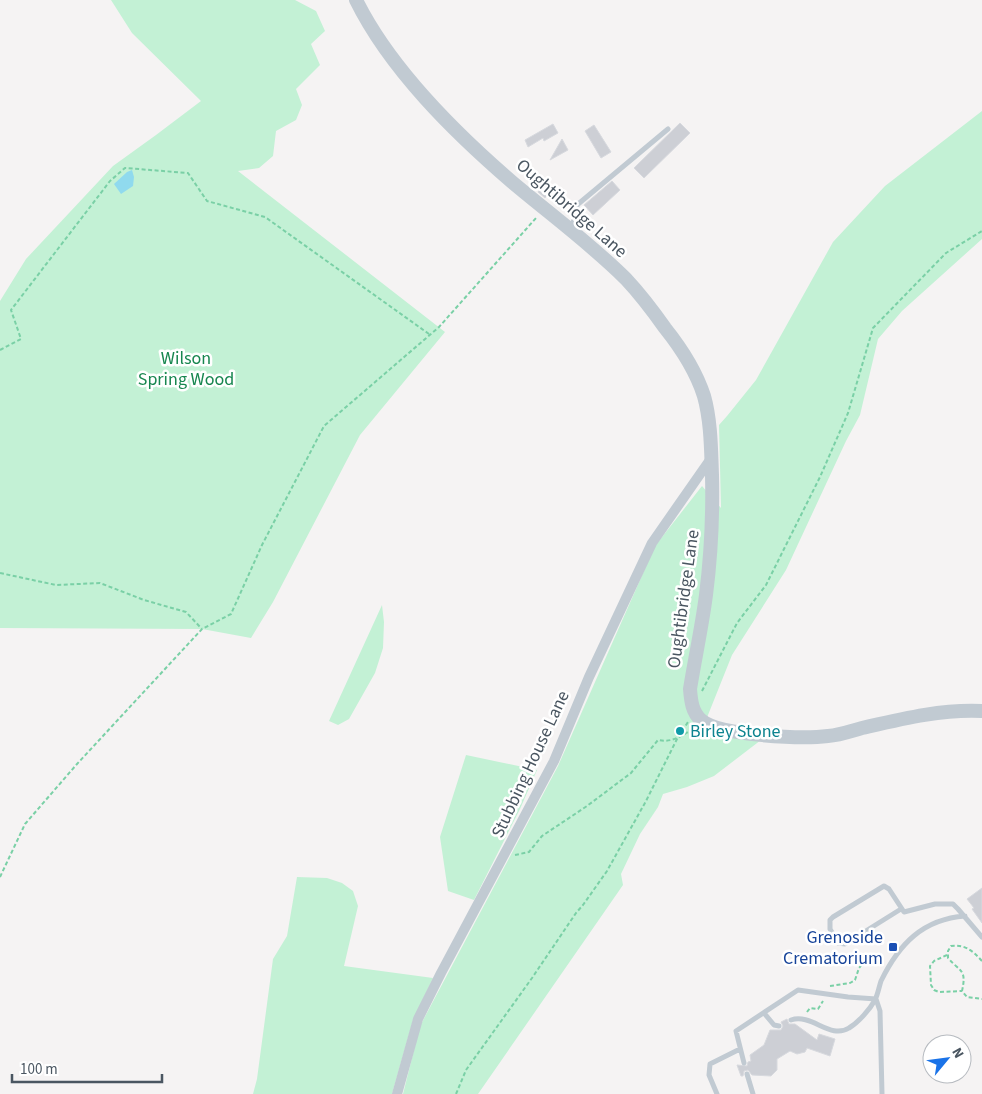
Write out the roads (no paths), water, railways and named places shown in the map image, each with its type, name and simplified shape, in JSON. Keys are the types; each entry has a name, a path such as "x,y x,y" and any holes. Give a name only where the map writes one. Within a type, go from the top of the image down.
{"street":[{"name":"Oughtibridge Lane","path":"356,0 366,20 384,47 416,86 462,136 627,280 677,344 693,371 704,397 712,457 712,544 706,596 690,689 696,712 711,726 723,730 789,738 810,738 831,736 926,714 982,710"},
{"name":"Stubbing House Lane","path":"397,1094 418,1019 440,973 508,850 554,761 589,677 652,543 712,457"}],"lane":[{"path":"570,230 577,213 577,205 668,129"},
{"path":"901,909 845,944 838,942 830,929 830,920 833,917 884,886 889,889 904,912 935,904 949,903 956,906 982,938"},
{"path":"791,1020 801,1017 829,1030 846,1030 853,1026 876,999 880,984 888,968 902,948 915,935 924,928 949,917 965,916"},
{"path":"744,1063 736,1031 798,990 876,999"},
{"path":"876,999 880,1011 882,1094"},
{"path":"764,1013 774,1025 779,1026"},
{"path":"717,1094 709,1075 710,1064 740,1049"},
{"path":"747,1074 753,1094"}],"water":[{"path":"132,170 134,177 133,186 121,194 114,184"}],"place":[{"name":"Birley Stone","path":"680,731"},
{"name":"Grenoside Crematorium","path":"893,947"}],"park label":[{"name":"Wilson Spring Wood","path":"186,368"}]}
